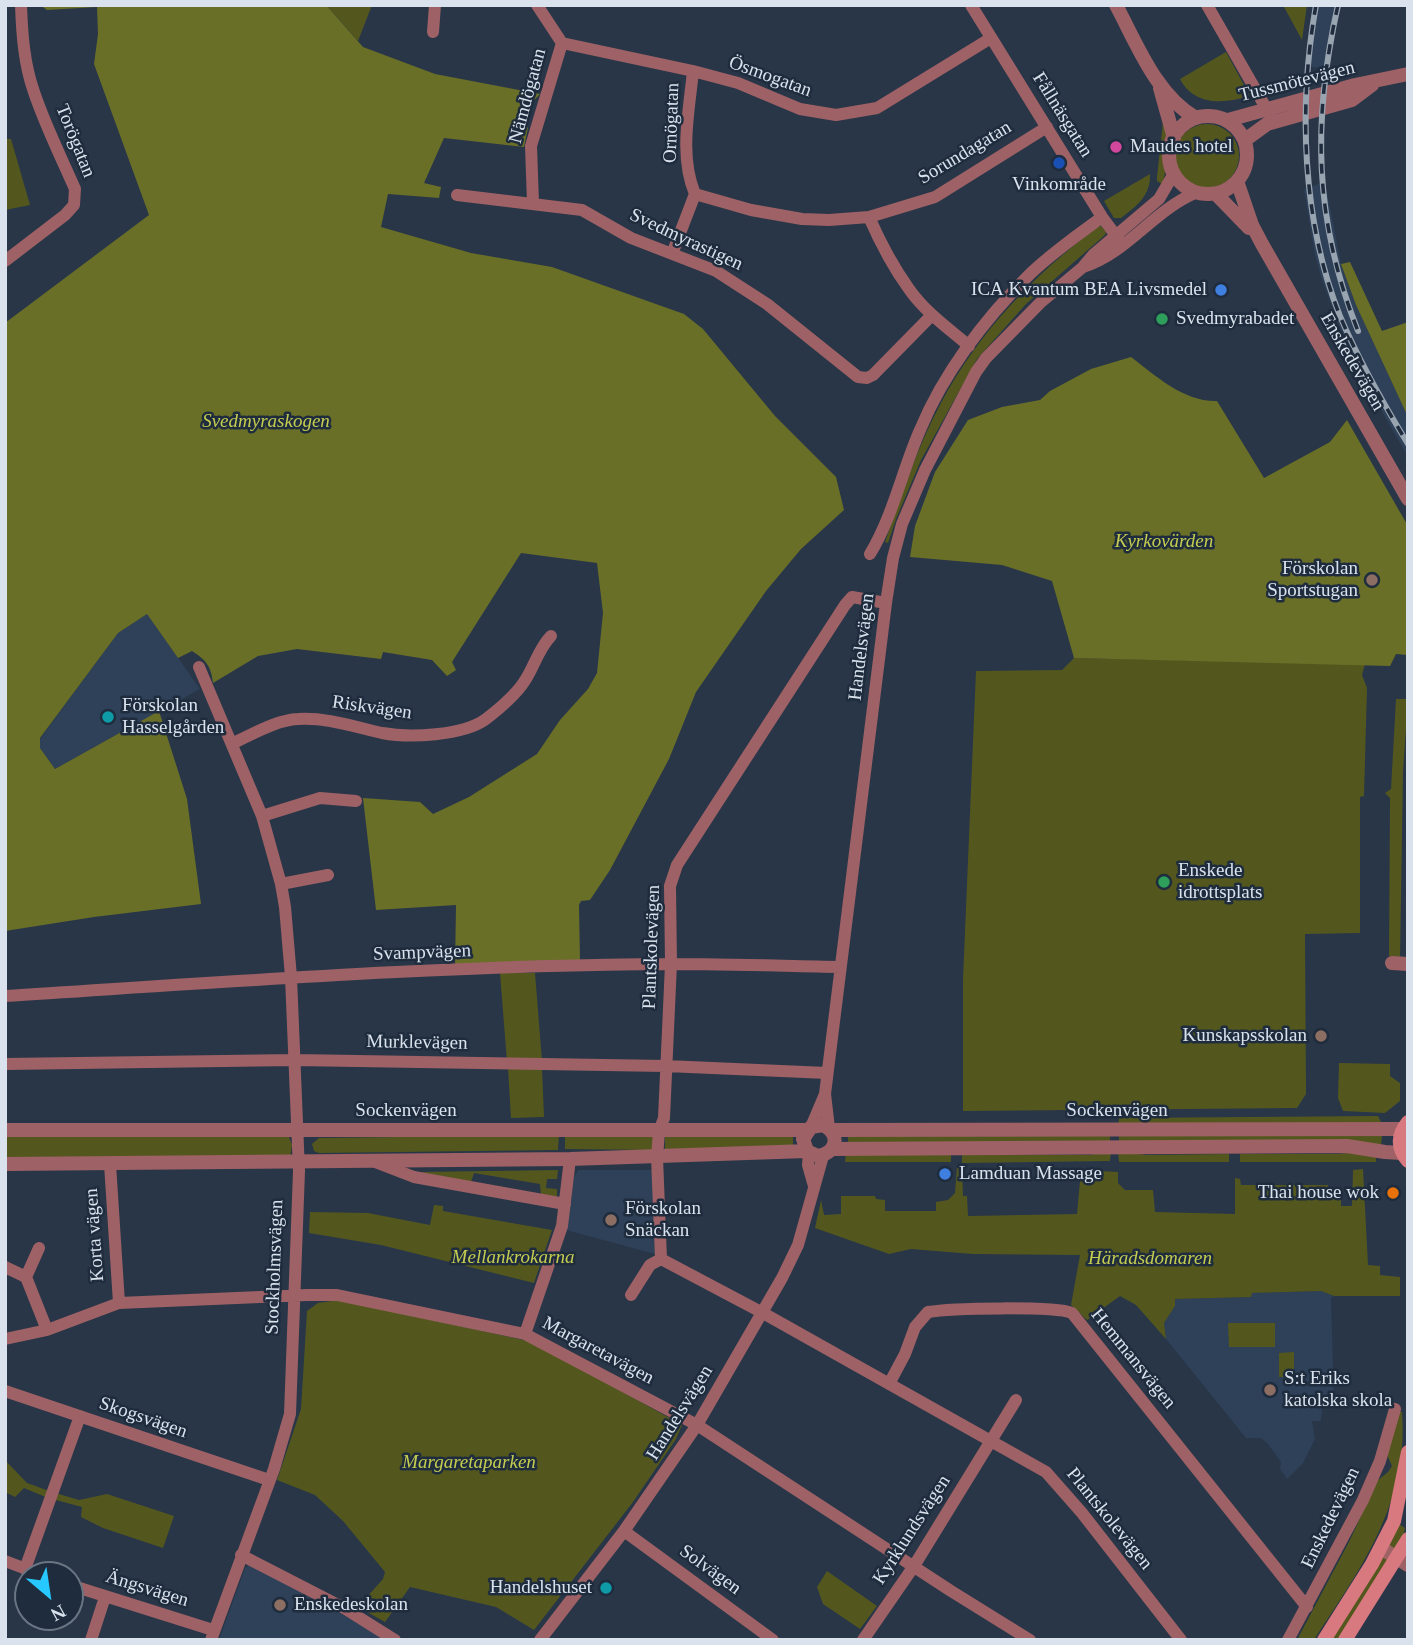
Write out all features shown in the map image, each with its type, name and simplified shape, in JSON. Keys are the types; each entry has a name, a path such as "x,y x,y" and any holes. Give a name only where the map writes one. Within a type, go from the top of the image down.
{"main road":[{"path":"1405,1126 1399,1141 1405,1157"},
{"path":"1324,1640 1381,1548 1394,1521 1408,1452"},
{"path":"1345,1640 1402,1561 1408,1539"}],"street":[{"name":"Torögatan","path":"5,261 65,215 74,205 75,188 34,93 24,53 20,5"},
{"path":"433,32 435,5"},
{"name":"Nämdögatan","path":"533,203 531,146 562,43 537,5"},
{"name":"Fållnäsgatan","path":"971,5 1102,217 1119,240"},
{"path":"1116,5 1159,84 1172,100 1196,118"},
{"path":"1207,5 1270,115"},
{"name":"Ösmogatan","path":"562,43 693,71 738,83 800,109 836,115 877,108 991,38"},
{"name":"Ornögatan","path":"693,71 686,147 695,194"},
{"name":"Tussmötevägen","path":"1228,120 1270,115 1355,85 1408,74"},
{"path":"1159,84 1174,138"},
{"name":"Tussmötevägen","path":"1245,140 1270,115"},
{"path":"1215,117 1228,120 1245,140 1245,169 1227,189 1216,194 1195,193 1180,184 1173,175 1169,155 1174,138 1179,128 1196,118 1215,117"},
{"name":"Sorundagatan","path":"695,194 751,210 803,219 869,217 935,197 1047,127"},
{"name":"Handelsvägen","path":"809,1128 824,1094 886,603 902,524 962,395 986,358 1040,303 1083,267 1099,262 1159,200 1173,175"},
{"name":"Enskedevägen","path":"1237,181 1252,225 1262,244 1408,499"},
{"name":"Handelsvägen","path":"1119,240 1195,193"},
{"path":"672,254 695,194"},
{"name":"Enskedevägen","path":"1216,194 1240,216 1262,244"},
{"name":"Svedmyrastigen","path":"457,195 582,210 631,238 716,271 740,285 858,377 867,378 873,375 932,314"},
{"path":"869,217 877,237 910,290 932,314 969,346"},
{"path":"870,554 881,537 920,429 941,387 969,346 1028,276 1102,217"},
{"name":"Plantskolevägen","path":"886,603 852,597 845,604 677,865 670,886 671,964 664,1118 659,1132 657,1157 661,1259 1046,1472 1181,1640"},
{"name":"Riskvägen","path":"233,743 275,724 296,719 316,720 384,733 448,733 468,728 483,721 513,696 551,636"},
{"name":"Stockholmsvägen","path":"199,667 262,816 281,884 291,977 298,1162 290,1413 269,1480 212,1635"},
{"path":"262,816 320,798 356,801"},
{"path":"281,884 328,875"},
{"name":"Svampvägen","path":"5,996 291,977 527,967 671,964 840,967"},
{"path":"1392,964 1408,964"},
{"name":"Murklevägen","path":"5,1064 295,1060 666,1066 827,1073"},
{"name":"Handelsvägen","path":"824,1094 831,1129"},
{"name":"Sockenvägen","path":"5,1130 659,1132 809,1128 823,1125 831,1129 1405,1126"},
{"path":"809,1128 803,1143 818,1152 835,1140 831,1129"},
{"name":"Sockenvägen","path":"5,1164 373,1162 818,1152 1347,1146 1405,1157"},
{"name":"Handelsvägen","path":"540,1640 624,1531 697,1425 762,1313 798,1245 808,1217 814,1186 808,1166 818,1152"},
{"path":"525,1334 562,1226 570,1159"},
{"name":"Sockenvägen","path":"373,1162 414,1177 565,1205"},
{"name":"Korta vägen","path":"110,1164 119,1303"},
{"path":"26,1277 39,1248"},
{"path":"631,1295 650,1265 661,1259"},
{"path":"5,1267 26,1277 47,1330"},
{"name":"Margaretavägen","path":"5,1339 47,1330 119,1303 337,1295 525,1334 697,1425 1030,1640"},
{"name":"Hemmansvägen","path":"889,1384 905,1354 915,1327 928,1312 1064,1310 1072,1313 1307,1606"},
{"name":"Skogsvägen","path":"5,1391 269,1480"},
{"path":"992,1441 1016,1400"},
{"name":"Enskedevägen","path":"1289,1640 1363,1500 1380,1461 1395,1409"},
{"path":"28,1561 80,1416"},
{"name":"Kyrklundsvägen","path":"863,1640 914,1566 992,1441"},
{"name":"Solvägen","path":"624,1531 773,1640"},
{"path":"1381,1548 1402,1561"},
{"path":"241,1555 344,1608 395,1640"},
{"name":"Ängsvägen","path":"84,1590 212,1635"},
{"path":"91,1640 105,1597"}],"shaded area":[{"path":"1313,5 1338,5 1327,68 1306,67"},
{"path":"1325,182 1341,264 1356,305 1408,417 1408,457 1352,359 1322,280 1304,189"},
{"path":"147,614 200,689 55,769 40,748 40,739 118,633"},
{"name":"Förskolan Snäckan","path":"578,1170 653,1170 655,1254 566,1230 574,1177"},
{"name":"S:t Eriks katolska skola","path":"1321,1291 1334,1296 1331,1298 1334,1401 1323,1401 1321,1421 1312,1421 1315,1439 1303,1463 1287,1479 1280,1469 1281,1462 1268,1444 1261,1438 1246,1438 1166,1339 1164,1323 1175,1306 1175,1299 1250,1297 1251,1293"},
{"name":"Enskedeskolan","path":"249,1565 297,1588 388,1640 219,1640 245,1568"}],"green space":[{"name":"Svedmyraskogen","path":"40,5 326,5 363,47 435,74 540,94 525,110 523,122 528,128 524,147 444,138 424,183 441,187 439,198 388,194 381,227 471,253 552,267 684,314 703,329 775,416 836,477 844,510 801,549 766,591 696,692 669,759 610,870 590,900 581,901 580,961 455,968 456,905 376,910 363,798 420,802 433,814 469,797 537,754 560,720 588,689 597,673 603,613 597,563 521,553 452,662 456,670 447,676 432,660 383,652 381,659 297,649 258,656 213,683 211,672 204,661 192,651 178,658 147,614 118,633 40,738 40,748 55,769 159,711 187,799 201,904 5,931 5,323 149,215 94,64 98,34 97,7 47,10"},
{"path":"326,5 372,5 358,41"},
{"path":"1283,5 1307,5 1302,40"},
{"path":"1226,52 1250,96 1230,101 1210,101 1186,88 1180,79"},
{"path":"1163,122 1168,134 1162,184 1157,181 1157,177"},
{"path":"1207,124 1219,126 1230,133 1237,144 1237,168 1230,179 1219,186 1207,188 1195,186 1184,179 1177,168 1175,156 1177,144 1184,133 1195,126"},
{"path":"5,136 6,139 11,139 30,205 5,210"},
{"path":"1150,174 1148,188 1142,199 1121,218 1114,218 1104,201"},
{"path":"1101,226 1106,232 1105,235 1026,304 977,359 921,460 888,543 885,542 925,437 941,403 972,352 1029,286 1073,246"},
{"path":"1350,262 1382,331 1408,322 1408,417 1356,305 1341,264"},
{"name":"Kyrkovärden","path":"1131,357 1182,393 1217,401 1264,478 1330,442 1347,420 1408,526 1408,655 1396,654 1390,666 1074,658 1052,581 1002,565 910,557 915,526 935,472 968,420 1002,407 1040,400 1050,391 1091,369"},
{"name":"Enskede idrottsplats","path":"1074,658 1365,664 1362,675 1367,688 1364,796 1360,797 1360,933 1305,934 1306,1094 1297,1108 963,1111 963,979 976,671 1062,670"},
{"path":"1396,699 1408,699 1403,772 1400,957 1389,956 1390,798 1385,793 1391,789"},
{"path":"500,973 535,973 542,1061 507,1062"},
{"path":"1339,1063 1390,1064 1390,1076 1400,1083 1400,1101 1385,1113 1343,1111 1338,1098"},
{"path":"508,1068 542,1068 544,1117 511,1118"},
{"path":"1378,1116 1382,1124 1118,1128 1119,1118"},
{"path":"1110,1134 1110,1141 848,1143 848,1136"},
{"path":"1119,1134 1382,1135 1381,1146 1119,1143"},
{"path":"5,1135 289,1137 292,1145 290,1158 5,1158"},
{"path":"559,1135 558,1150 319,1153 314,1151 312,1144 319,1138"},
{"path":"793,1135 793,1148 665,1150 665,1137"},
{"path":"565,1136 653,1136 653,1150 565,1149"},
{"path":"1111,1151 1110,1161 962,1163 962,1155 1091,1155"},
{"path":"1118,1151 1146,1155 1229,1154 1229,1162 1119,1162"},
{"path":"846,1152 951,1155 951,1162 845,1162"},
{"path":"1353,1152 1376,1157 1376,1162 1240,1162 1240,1154"},
{"name":"Häradsdomaren","path":"957,1168 962,1168 963,1196 967,1196 968,1216 1077,1214 1081,1170 1118,1172 1118,1183 1125,1190 1153,1190 1155,1212 1235,1214 1235,1178 1240,1179 1241,1185 1328,1185 1328,1191 1341,1190 1341,1206 1352,1206 1353,1170 1363,1169 1368,1265 1380,1266 1380,1275 1400,1277 1400,1296 1334,1296 1321,1291 1252,1293 1251,1297 1175,1299 1175,1306 1164,1323 1166,1339 1136,1305 1120,1296 1087,1320 1071,1305 1080,1255 973,1254 911,1249 889,1254 815,1228 821,1200 824,1215 841,1214 841,1196 875,1196 876,1199 885,1200 885,1211 936,1211 936,1202 948,1200 955,1193"},
{"path":"558,1170 557,1179 547,1179 546,1188 557,1189 557,1197 541,1195 540,1184 474,1173 471,1182 419,1172"},
{"name":"Mellankrokarna","path":"434,1205 443,1206 443,1211 552,1230 534,1283 381,1245 309,1233 310,1212 368,1213 430,1225"},
{"name":"Margaretaparken","path":"339,1300 533,1342 682,1425 676,1439 633,1502 534,1630 496,1607 410,1587 385,1622 358,1607 383,1579 385,1572 343,1521 315,1495 277,1480 301,1409 307,1311 318,1303"},
{"path":"1228,1323 1275,1323 1275,1347 1229,1347"},
{"path":"1294,1352 1294,1377 1279,1377 1279,1353"},
{"path":"1397,1412 1402,1412 1398,1476 1378,1533 1349,1587 1314,1640 1297,1640 1350,1540 1377,1481 1392,1466 1386,1453"},
{"path":"5,1460 27,1483 52,1492 79,1500 107,1494 174,1516 163,1548 103,1528 81,1517 82,1507 24,1488 15,1497 5,1492"},
{"path":"1399,1524 1405,1528 1403,1538 1340,1640 1330,1640"},
{"path":"827,1571 877,1606 860,1629 823,1604 817,1587"}],"railway":[{"path":"1316,5 1310,43 1306,123 1307,163 1318,242 1327,280 1347,333 1408,444"},
{"path":"1338,5 1324,89 1322,170 1325,210 1333,250 1343,290 1358,331"}],"place":[{"name":"Maudes hotel","path":"1116,147"},
{"name":"Vinkområde","path":"1059,163"},
{"name":"ICA Kvantum BEA Livsmedel","path":"1221,290"},
{"name":"Svedmyrabadet","path":"1162,319"},
{"name":"Förskolan Sportstugan","path":"1372,580"},
{"name":"Förskolan Hasselgården","path":"108,717"},
{"name":"Enskede idrottsplats","path":"1164,882"},
{"name":"Kunskapsskolan","path":"1321,1036"},
{"name":"Lamduan Massage","path":"945,1174"},
{"name":"Thai house wok","path":"1393,1193"},
{"name":"Förskolan Snäckan","path":"611,1220"},
{"name":"S:t Eriks katolska skola","path":"1270,1390"},
{"name":"Handelshuset","path":"606,1588"},
{"name":"Enskedeskolan","path":"280,1605"}]}
